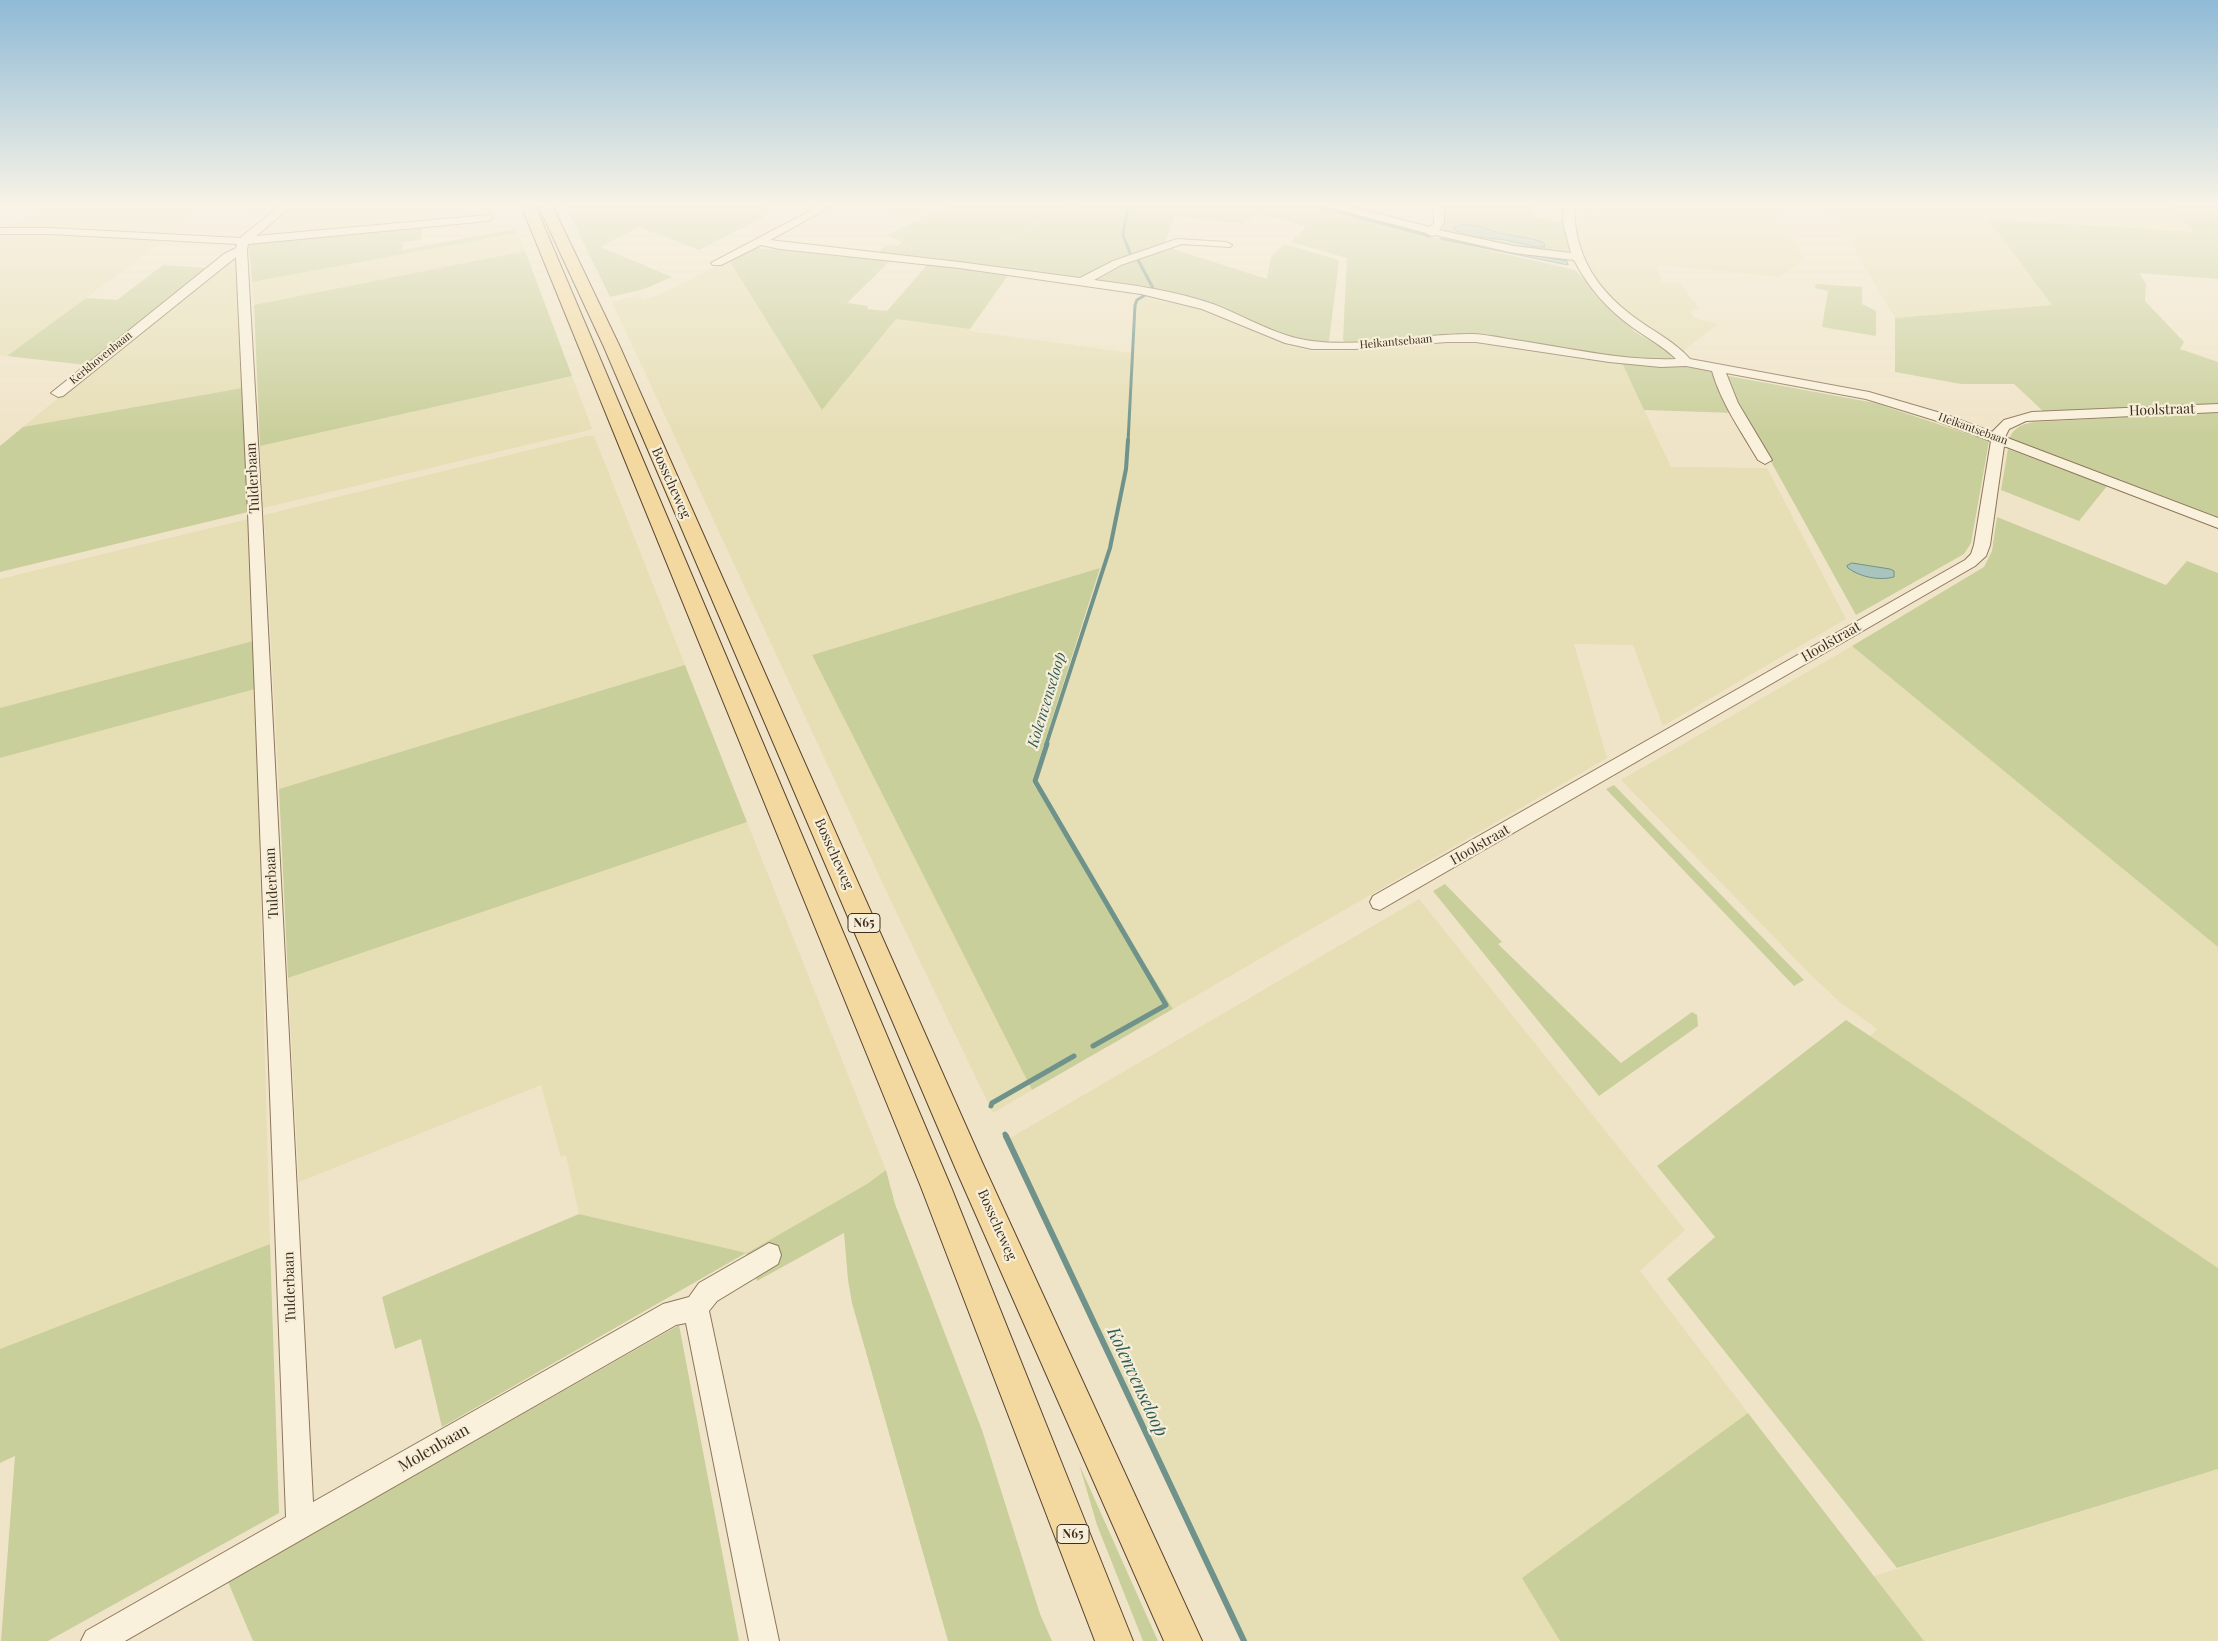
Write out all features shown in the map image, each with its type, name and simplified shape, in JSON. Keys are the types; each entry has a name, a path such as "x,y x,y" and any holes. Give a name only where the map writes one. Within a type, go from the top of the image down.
{"main road":[{"name":"Bosscheweg","path":"560,282 936,1187 1114,1641"},
{"name":"Bosscheweg","path":"581,282 612,347 968,1163 1183,1641"}],"street":[{"name":"Kerkhovenbaan","path":"58,393 196,282"},
{"name":"Tulderbaan","path":"244,282 300,1524"},
{"name":"Heikantsebaan","path":"1079,282 1134,289 1196,303 1289,340 1312,345 1354,346 1466,337 1661,364 1686,362 1869,396 1999,438 2218,523"},
{"path":"1593,282 1611,303 1638,325 1674,348 1686,362"},
{"path":"1718,368 1732,402 1766,460"},
{"name":"Hoolstraat","path":"1380,902 1970,563 1978,556 1982,544 1999,431 2005,425 2018,418 2046,414 2218,408"},
{"path":"764,1641 696,1308 708,1292 769,1255"},
{"name":"Molenbaan","path":"96,1641 672,1312 696,1308"}],"shaded area":[{"path":"0,282 108,282 7,356 0,355"},
{"path":"201,282 236,282 242,388 23,427"},
{"path":"252,282 254,282 372,282 254,305"},
{"path":"685,282 742,282 822,410 896,319 1132,353 1135,301 1145,295 1196,307 1290,346 1312,351 1347,351 1474,341 1578,359 1622,363 1671,467 1767,468 1846,619 1663,726 1633,645 1574,644 1607,758 1173,1009 1032,782 1091,602 1100,568 812,655 1032,1090 993,1113 890,899 612,302 639,295 643,300"},
{"path":"1596,282 1680,283 1700,309 1690,310 1694,318 1718,324 1683,351 1647,329 1618,305"},
{"path":"1873,282 2035,282 2052,305 1895,318"},
{"path":"572,376 592,429 263,508 260,446"},
{"path":"587,436 594,436 685,665 279,789 264,515"},
{"path":"248,519 253,641 0,708 0,579"},
{"path":"1852,646 2218,947 2218,1268 1870,1037 1877,1029 1841,1003 1810,974 1621,780"},
{"path":"255,689 270,1244 0,1349 0,758"},
{"path":"747,822 886,1170 867,1184 747,1253 579,1214 566,1155 561,1157 541,1085 299,1182 288,978"},
{"path":"1419,899 1685,1230 1640,1271 1748,1413 1523,1578 1560,1641 1242,1641 1005,1141"},
{"path":"2218,1469 2218,1641 1924,1641 1874,1576"}],"green space":[{"path":"141,282 189,282 86,365 7,356 86,298 117,300"},
{"path":"372,282 536,282 572,376 260,446 254,305"},
{"path":"602,282 661,282 644,289 610,297"},
{"path":"742,282 869,282 847,303 868,306 867,309 887,311 913,282 1004,282 970,329 896,319 822,410"},
{"path":"1099,282 1336,282 1329,341 1326,343 1291,338 1232,314"},
{"path":"1346,282 1586,282 1635,332 1667,351 1673,359 1658,361 1612,356 1494,338 1346,343 1343,340"},
{"path":"2035,282 2144,282 2145,301 2184,342 2180,349 2218,362 2218,403 2200,406 2043,411 2014,384 1961,384 1895,372 1895,318 2052,305"},
{"path":"1816,284 1862,287 1862,304 1876,311 1876,336 1822,327 1828,291 1815,288"},
{"path":"1622,363 1693,368 1712,372 1734,413 1644,410"},
{"path":"1723,375 1875,403 1989,441 1971,543 1964,554 1856,615","holes":["1852,563 1894,571 1894,577 1876,578 1866,574"]},
{"path":"242,388 248,512 0,572 0,446 23,427"},
{"path":"2218,412 2218,521 2009,439 2019,427 2035,422"},
{"path":"2008,449 2107,486 2079,521 2001,490"},
{"path":"1997,517 2166,585 2187,561 2218,573 2218,947 1852,646 1984,567 1992,551"},
{"path":"1100,568 1032,782 1173,1009 1032,1090 812,655"},
{"path":"253,641 255,689 0,758 0,708"},
{"path":"685,665 747,822 288,978 279,789"},
{"path":"1614,785 1804,980 1794,986 1606,789"},
{"path":"1445,884 1502,942 1498,944 1621,1063 1692,1012 1697,1015 1698,1026 1599,1096 1433,891"},
{"path":"1846,1020 2218,1268 2218,1469 1897,1568 1667,1279 1715,1237 1657,1166"},
{"path":"886,1170 895,1204 982,1430 1040,1614 1052,1641 948,1641 852,1303 844,1233 757,1281 746,1253 442,1427 421,1339 395,1349 382,1297 579,1214 747,1253 867,1184"},
{"path":"270,1244 279,1513 48,1641 1,1641 15,1456 0,1463 0,1349"},
{"path":"679,1325 739,1641 253,1641 228,1582"},
{"path":"1748,1413 1924,1641 1560,1641 1522,1578"},
{"path":"1079,1464 1158,1641 1143,1641 1097,1525"}],"water":[{"path":"1852,563 1890,569 1894,571 1894,577 1882,579 1864,576 1848,568 1847,566"}],"waterway":[{"name":"Kolenvenseloop","path":"1150,282 1153,288"},
{"name":"Kolenvenseloop","path":"1128,442 1135,305 1137,300 1145,295"},
{"name":"Kolenvenseloop","path":"1046,745 1110,548 1126,469 1128,440"},
{"name":"Kolenvenseloop","path":"1047,744 1035,781 1166,1005 1093,1046"},
{"name":"Kolenvenseloop","path":"991,1106 992,1103 1074,1056"},
{"name":"Kolenvenseloop","path":"1006,1136 1244,1641"}]}
